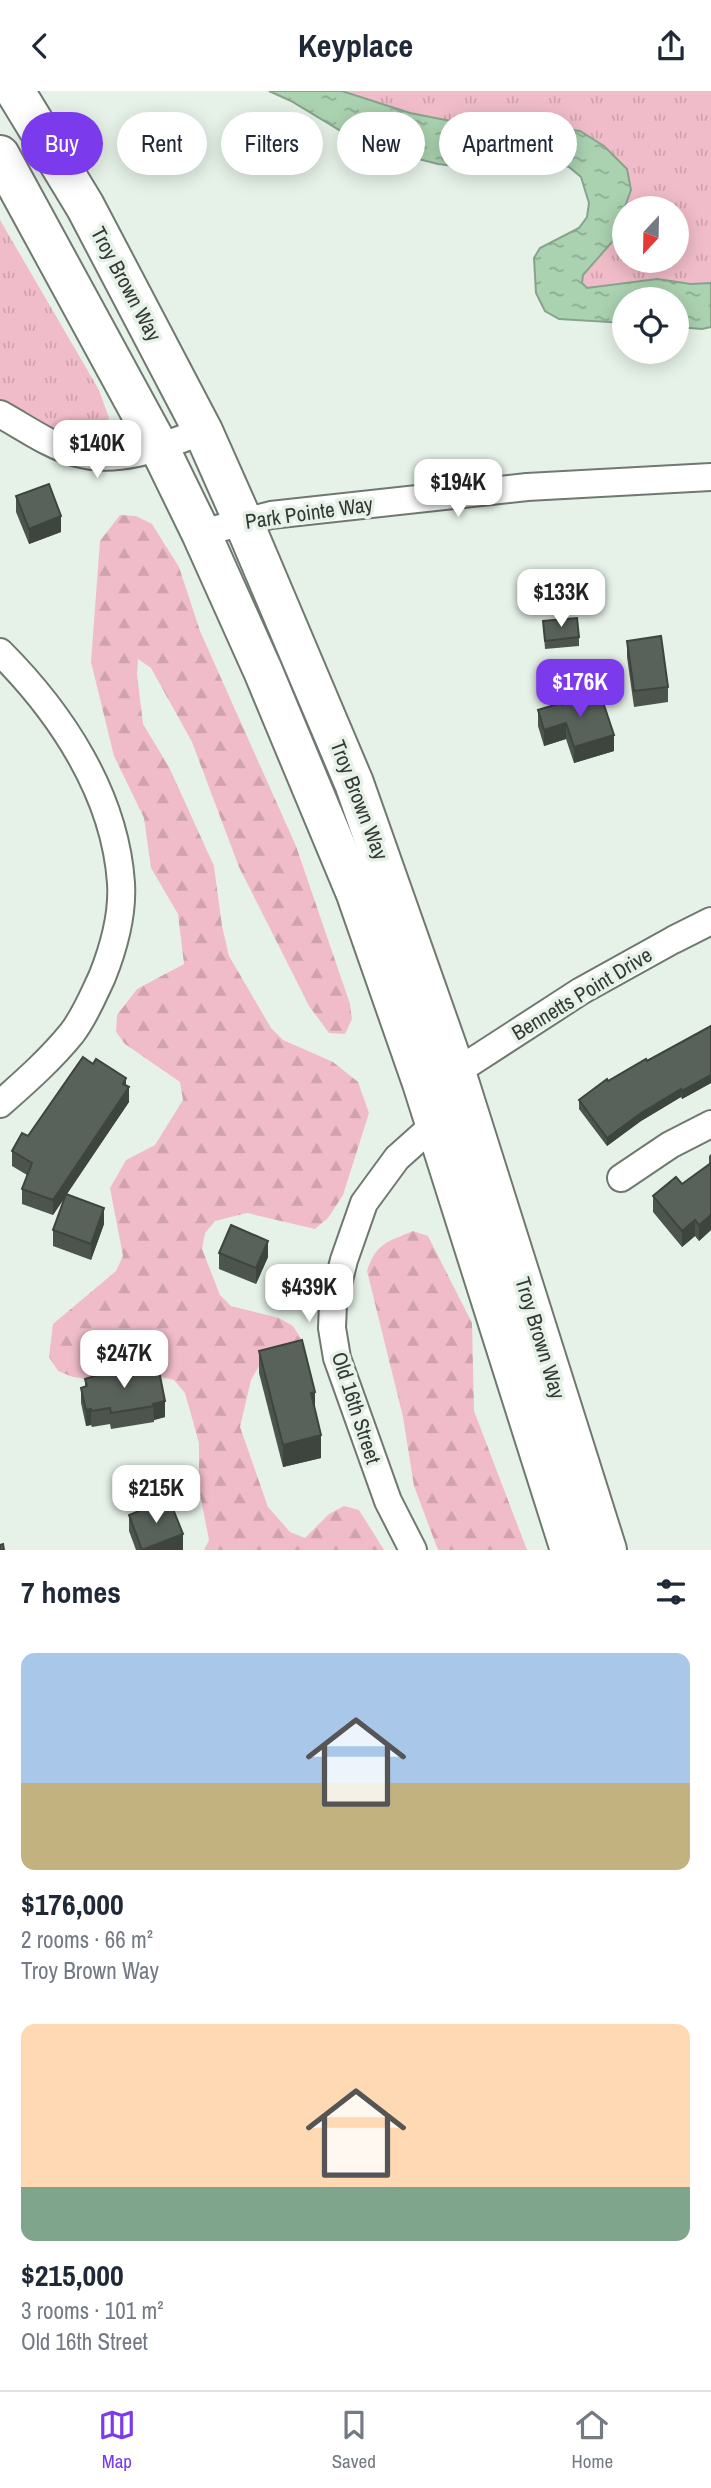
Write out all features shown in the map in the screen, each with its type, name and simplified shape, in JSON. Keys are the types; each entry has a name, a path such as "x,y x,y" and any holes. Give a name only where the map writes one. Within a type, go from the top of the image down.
{"main road":[{"name":"Troy Brown Way","path":"15,91 85,206 203,431 354,783 456,1072 607,1550"},
{"name":"Troy Brown Way","path":"0,155 159,447 201,533 263,671 356,894 435,1124 569,1550"}],"street":[{"path":"0,414 76,453 108,457 159,447 203,431"},
{"name":"Park Pointe Way","path":"201,533 271,515 527,487 711,477"},
{"path":"0,652 62,725 83,761 111,830 121,885 116,937 106,967 84,1014 52,1055 0,1104"},
{"name":"Bennetts Point Drive","path":"456,1072 581,991 711,921"},
{"name":"Old 16th Street","path":"413,1550 388,1501 337,1358 332,1328 333,1304 344,1260 364,1203 397,1158 435,1124"},
{"path":"621,1178 670,1145 711,1124"}],"green space":[{"path":"342,91 711,91 711,283 691,284 657,279 586,288 582,283 583,275 612,242 612,273 690,273 690,196 629,196 631,190 577,145 577,112 439,112 439,119 425,116 425,112 407,112"},
{"path":"0,220 99,390 109,418 102,430 95,435 73,435 60,431 0,401"},
{"path":"120,515 136,516 152,524 179,567 200,631 296,846 350,1004 352,1019 345,1034 329,1033 309,1006 239,867 192,742 151,668 138,659 137,674 143,724 169,767 214,866 229,956 271,1028 283,1040 333,1062 358,1082 369,1113 343,1195 328,1218 315,1229 247,1213 215,1221 205,1233 202,1249 220,1295 231,1306 279,1318 293,1326 302,1340 290,1352 259,1366 251,1380 240,1427 268,1507 290,1532 305,1538 329,1514 344,1506 359,1510 384,1550 204,1550 209,1540 199,1489 199,1443 185,1393 174,1380 157,1376 109,1382 73,1377 58,1371 49,1357 53,1324 116,1271 123,1256 110,1188 126,1160 155,1145 183,1100 180,1082 125,1044 116,1032 117,1015 137,989 184,964 178,914 151,868 144,818 114,756 91,662 100,541"},
{"path":"413,1231 428,1236 472,1323 474,1411 527,1550 438,1550 414,1486 403,1417 367,1271 379,1249 389,1241"}],"water":[{"path":"269,91 342,91 407,112 337,112 337,129 323,120 323,112 309,112"},
{"path":"425,116 439,119 438,164 425,161"},
{"path":"577,131 604,146 627,169 631,190 629,196 612,196 612,242 583,275 582,283 587,288 657,279 691,284 711,283 711,327 689,328 689,287 612,287 612,322 559,319 545,311 536,293 534,258 540,248 579,228 587,217 589,203 581,177 577,174"}],"building":[{"path":"49,484 61,516 29,529 16,496"},
{"path":"577,618 579,637 545,641 543,621"},
{"path":"661,636 668,687 634,691 627,641"},
{"path":"600,693 614,735 574,747 566,723 544,730 538,710"},
{"path":"711,1026 711,1075 641,1113 607,1138 579,1100 607,1079 608,1081"},
{"path":"83,1057 93,1064 96,1059 126,1078 123,1084 129,1087 53,1200 22,1189 32,1163 12,1151 22,1133 28,1136"},
{"path":"711,1163 711,1215 699,1225 695,1220 682,1231 653,1196 676,1177 682,1184"},
{"path":"66,1194 104,1208 91,1244 53,1230"},
{"path":"231,1225 268,1241 256,1268 219,1253"},
{"path":"302,1340 315,1392 311,1393 321,1435 283,1445 259,1351"},
{"path":"158,1366 165,1401 153,1404 154,1406 111,1413 110,1408 86,1410 81,1388 87,1386 85,1379 105,1373"},
{"path":"169,1499 183,1534 142,1550 129,1515"}]}
